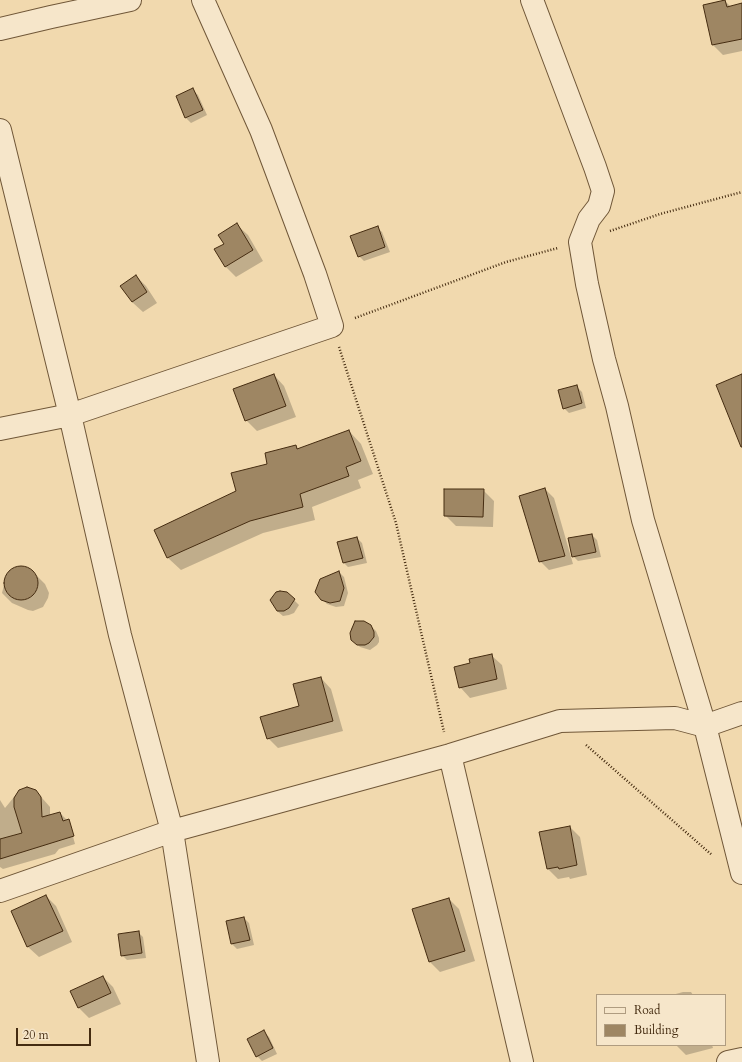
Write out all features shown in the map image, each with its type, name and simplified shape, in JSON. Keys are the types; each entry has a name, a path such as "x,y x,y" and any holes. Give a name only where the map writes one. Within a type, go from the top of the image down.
{"street":[{"path":"0,29 51,16 130,0"},
{"path":"0,429 70,415 332,326 315,274 261,130 203,0"},
{"path":"532,0 595,167 602,190 599,206 589,219 580,242 587,284 643,520 705,726 742,872"},
{"path":"0,130 70,415 120,635 172,832 208,1062"},
{"path":"0,891 172,832 450,755 560,721 675,718 705,726 742,713"},
{"path":"450,755 522,1062"},
{"path":"728,1062 742,1059"}],"path":[{"path":"450,755 396,522 332,326 506,262 580,242 660,214 742,192"},
{"path":"560,721 713,856"}],"building":[{"path":"725,0 727,7 742,3 742,39 712,45 703,5"},
{"path":"193,88 203,110 185,118 176,96"},
{"path":"237,223 253,250 225,267 214,249 224,244 218,235"},
{"path":"378,226 385,247 358,257 350,236"},
{"path":"136,275 147,292 132,302 120,286"},
{"path":"274,374 286,406 245,421 233,389"},
{"path":"742,374 742,447 741,447 716,385"},
{"path":"577,385 582,403 563,409 558,390"},
{"path":"349,430 361,461 346,467 349,476 300,494 303,507 250,521 167,558 154,530 236,491 231,473 267,464 265,453 296,445 297,449"},
{"path":"545,488 565,556 539,562 519,496"},
{"path":"444,489 484,489 483,517 444,516"},
{"path":"592,534 596,552 572,557 568,538"},
{"path":"357,537 363,558 343,563 337,542"},
{"path":"18,566 24,566 28,567 35,573 38,583 37,590 31,597 24,600 18,600 14,599 7,593 4,586 4,580 5,576 11,569"},
{"path":"339,571 344,588 340,601 330,603 321,600 315,592 320,579"},
{"path":"276,592 287,592 295,599 289,608 284,611 277,611 270,600"},
{"path":"355,621 364,621 371,625 374,632 374,637 369,643 365,645 357,645 351,640 350,633"},
{"path":"492,654 497,679 459,688 454,667 470,663 469,659"},
{"path":"321,677 333,721 267,739 260,717 299,706 293,684"},
{"path":"27,787 36,790 41,797 42,817 60,812 63,821 69,819 74,836 0,859 0,839 22,833 14,807 14,798 19,790"},
{"path":"570,826 577,865 559,869 558,867 547,869 539,832"},
{"path":"46,895 63,931 27,947 11,911"},
{"path":"449,898 465,951 429,962 412,909"},
{"path":"244,917 250,940 231,944 226,921"},
{"path":"139,931 142,953 121,956 118,934"},
{"path":"103,976 111,993 78,1008 70,991"},
{"path":"264,1030 273,1048 256,1057 247,1039"}]}
